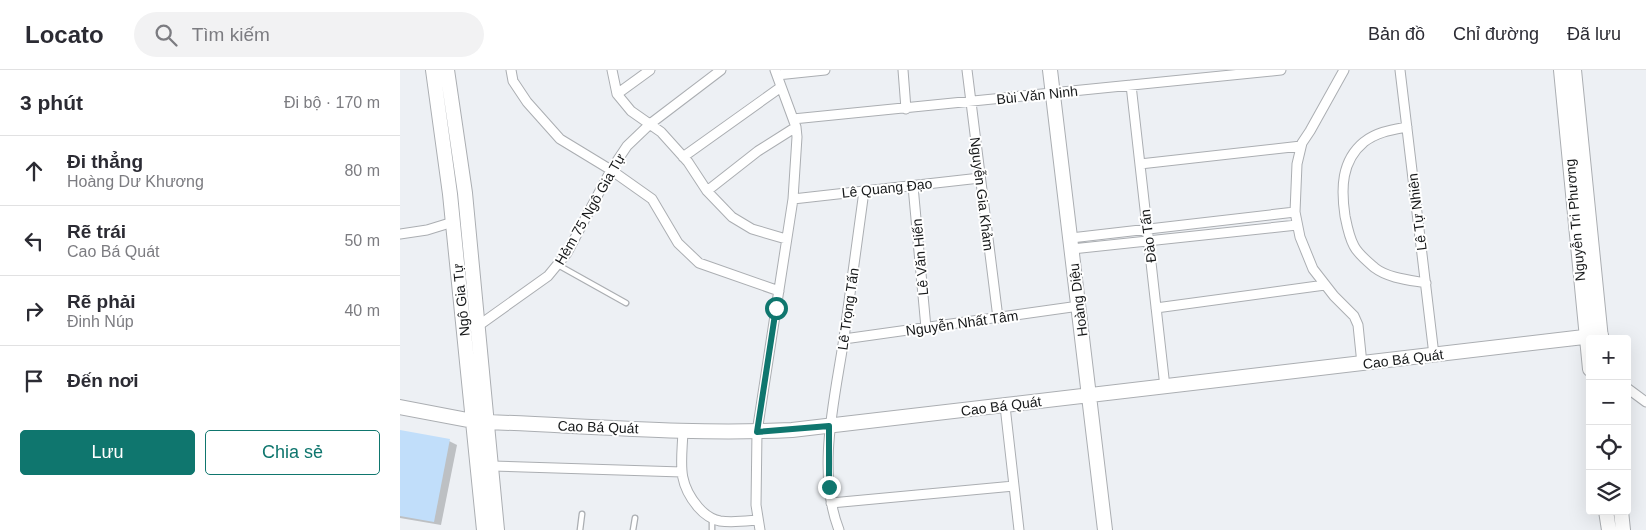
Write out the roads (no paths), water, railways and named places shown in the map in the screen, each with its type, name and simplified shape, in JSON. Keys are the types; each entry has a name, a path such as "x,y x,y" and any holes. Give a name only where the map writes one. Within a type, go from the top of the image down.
{"street":[{"name":"Ngô Gia Tự","path":"433,70 453,222 484,530"},
{"name":"Ngô Gia Tự","path":"447,70 468,220 497,530"},
{"path":"511,70 513,81 527,102 560,139 611,170 652,199 678,243 699,263 779,291"},
{"path":"612,70 617,94 630,110 661,132 683,157 707,191 732,217 752,229 786,239"},
{"path":"617,94 650,70"},
{"name":"Hẻm 75 Ngô Gia Tự","path":"478,326 542,281 558,265 575,238 611,170 627,146 650,124 721,70"},
{"path":"760,530 756,505 757,432 793,199 797,137 795,123 776,73 825,70"},
{"path":"902,70 906,109"},
{"name":"Nguyễn Gia Khảm","path":"967,70 998,318"},
{"name":"Hoàng Diệu","path":"1050,70 1105,530"},
{"name":"Bùi Văn Ninh","path":"795,123 1053,93 1282,70"},
{"path":"1344,70 1302,146 1297,164 1295,212 1300,237 1314,269 1325,285 1354,316 1358,325 1362,364"},
{"name":"Lê Tự Nhiên","path":"1400,70 1434,355"},
{"name":"Nguyễn Tri Phương","path":"1561,70 1586,337"},
{"name":"Nguyễn Tri Phương","path":"1574,70 1601,335"},
{"name":"Đào Tấn","path":"1131,86 1165,387"},
{"path":"683,157 781,87"},
{"path":"707,191 795,123"},
{"path":"1406,127 1381,132 1365,141 1356,150 1348,163 1344,177 1344,205 1347,228 1354,246 1362,256 1376,269 1391,276 1426,283"},
{"path":"1140,164 1302,146"},
{"name":"Lê Quang Đạo","path":"793,199 980,178"},
{"name":"Lê Văn Hiến","path":"913,186 926,328"},
{"name":"Lê Trọng Tấn","path":"839,530 831,503 829,487 829,426 844,339 864,191"},
{"path":"1071,244 1147,229 1295,212"},
{"path":"400,234 427,230 453,222 468,220"},
{"path":"1071,244 1148,241 1297,225"},
{"path":"1156,308 1325,285"},
{"name":"Nguyễn Nhất Tâm","path":"844,339 1079,306"},
{"path":"465,335 478,326"},
{"name":"Cao Bá Quát","path":"400,407 473,421 757,432 829,426 1005,406 1586,337"},
{"path":"1631,391 1646,402"},
{"path":"1005,406 1019,530"},
{"path":"683,430 682,472 685,490 700,510 712,519 731,522 758,520"},
{"path":"492,466 682,472"},
{"path":"831,503 1014,486"},
{"path":"1606,515 1608,530"},
{"path":"1622,515 1624,530"}],"lane":[{"path":"558,265 626,303"},
{"path":"580,530 582,514"},
{"path":"633,530 635,518"},
{"path":"712,519 712,530"}]}
